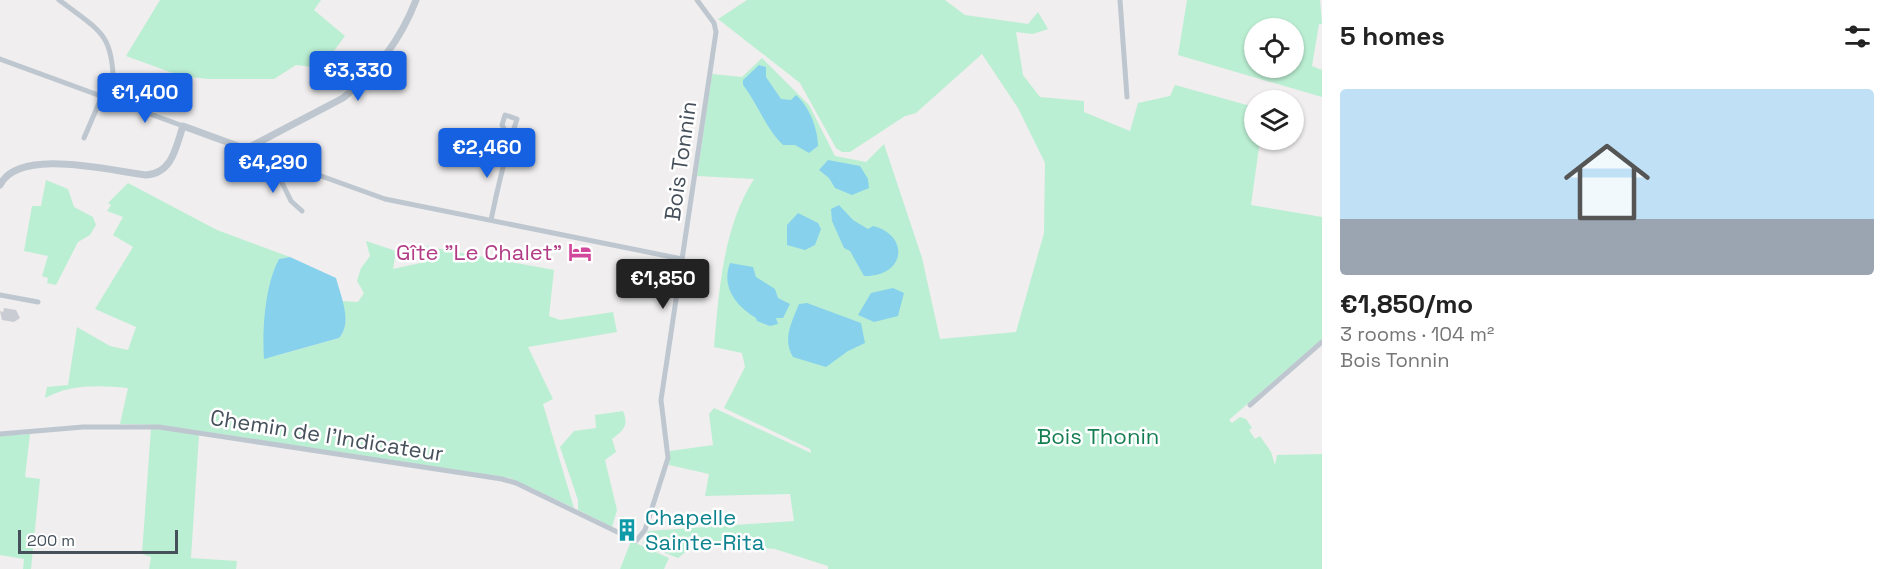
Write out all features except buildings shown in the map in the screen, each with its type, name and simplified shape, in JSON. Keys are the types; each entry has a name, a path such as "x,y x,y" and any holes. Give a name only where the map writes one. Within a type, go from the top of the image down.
{"street":[{"path":"59,0 105,36 113,62 115,101"},
{"path":"246,149 355,88 389,51 416,0"},
{"name":"Bois Tonnin","path":"636,541 645,530 668,458 661,400 716,32 714,22 697,0"},
{"path":"1120,0 1127,97"},
{"path":"0,59 367,194 682,259"},
{"path":"84,138 102,96"},
{"path":"0,185 17,169 39,163 146,174 158,172 170,162 183,126"},
{"path":"491,220 510,139"},
{"path":"270,158 291,201 302,212"},
{"path":"0,295 38,302"},
{"path":"1250,405 1322,342"},
{"name":"Chemin de l'Indicateur","path":"0,434 83,427 159,427 502,479 516,483 636,541"}],"green space":[{"path":"160,0 321,0 314,10 345,36 321,68 296,65 274,79 208,79 181,76 126,56"},
{"name":"Bois Thonin","path":"747,0 945,0 965,15 1028,24 1038,12 1048,29 1033,34 1016,32 1023,75 1040,97 1084,101 1084,112 1130,131 1138,103 1170,96 1175,85 1244,104 1244,150 1259,150 1251,205 1322,217 1322,339 1229,420 1232,423 1240,417 1246,419 1255,439 1260,436 1271,452 1275,465 1277,455 1322,454 1322,569 828,569 828,566 775,549 699,541 678,558 643,544 648,531 794,521 790,494 705,496 709,474 669,465 670,451 713,445 709,414 714,408 811,453 810,449 724,408 745,367 742,353 714,347 721,282 735,218 754,179 697,176 712,74 742,77 762,58 809,105 835,156 866,162 884,144 922,258 940,339 1016,332 1044,233 1045,163 1018,108 982,54 916,113 905,116 850,152 842,152 836,148 800,83 718,19"},
{"path":"1187,0 1320,0 1322,24 1319,24 1312,66 1322,70 1322,97 1257,78 1304,78 1304,18 1244,18 1244,74 1178,55"},
{"path":"46,180 68,189 74,207 93,217 96,225 90,235 78,242 56,285 47,283 48,278 42,276 48,256 24,251 32,206 41,206"},
{"path":"128,183 217,230 290,257 279,259 275,356 339,338 345,325 342,301 358,302 364,293 357,281 361,268 370,256 366,241 396,251 393,269 425,262 419,245 554,270 549,316 560,320 613,312 617,332 528,347 553,399 543,404 574,508 510,478 160,425 120,424 128,388 106,386 75,388 45,398 47,387 68,385 77,327 110,346 128,350 136,327 95,309 133,247 113,235 123,217 107,211 111,205 108,203"},
{"path":"623,411 626,420 624,427 612,439 616,452 605,460 617,510 612,527 578,510 578,500 560,447 574,431 596,428 595,415"},
{"path":"151,428 199,434 191,558 237,561 236,569 149,569 151,557 142,554"},
{"path":"30,434 25,477 40,479 31,569 23,569 24,559 0,555 0,436"},
{"path":"631,541 669,558 664,569 620,569"}],"water":[{"path":"759,65 766,67 766,77 781,99 791,100 796,95 809,111 818,146 809,153 795,145 783,145 771,131 743,85 743,80"},
{"path":"828,160 860,166 868,179 869,188 852,195 835,188 829,178 819,170"},
{"path":"839,205 853,220 868,229 873,226 885,231 893,238 898,255 895,263 888,270 878,275 864,276 850,251 844,248 832,221 831,209"},
{"path":"798,213 818,223 821,229 815,245 805,250 787,245 787,225"},
{"path":"290,257 336,278 345,310 345,325 339,338 264,359 264,321 270,282 279,259"},
{"path":"730,263 753,267 756,277 775,289 778,298 790,304 783,318 776,318 778,324 770,326 757,321 737,302 727,280"},
{"path":"893,288 904,293 898,316 874,322 858,315 871,293"},
{"path":"807,303 861,323 865,343 848,351 826,367 793,357 788,344 789,330 799,304"}],"place":[{"name":"Gîte \"Le Chalet\"","path":"580,252"},
{"name":"Chapelle Sainte-Rita","path":"627,530"}]}
